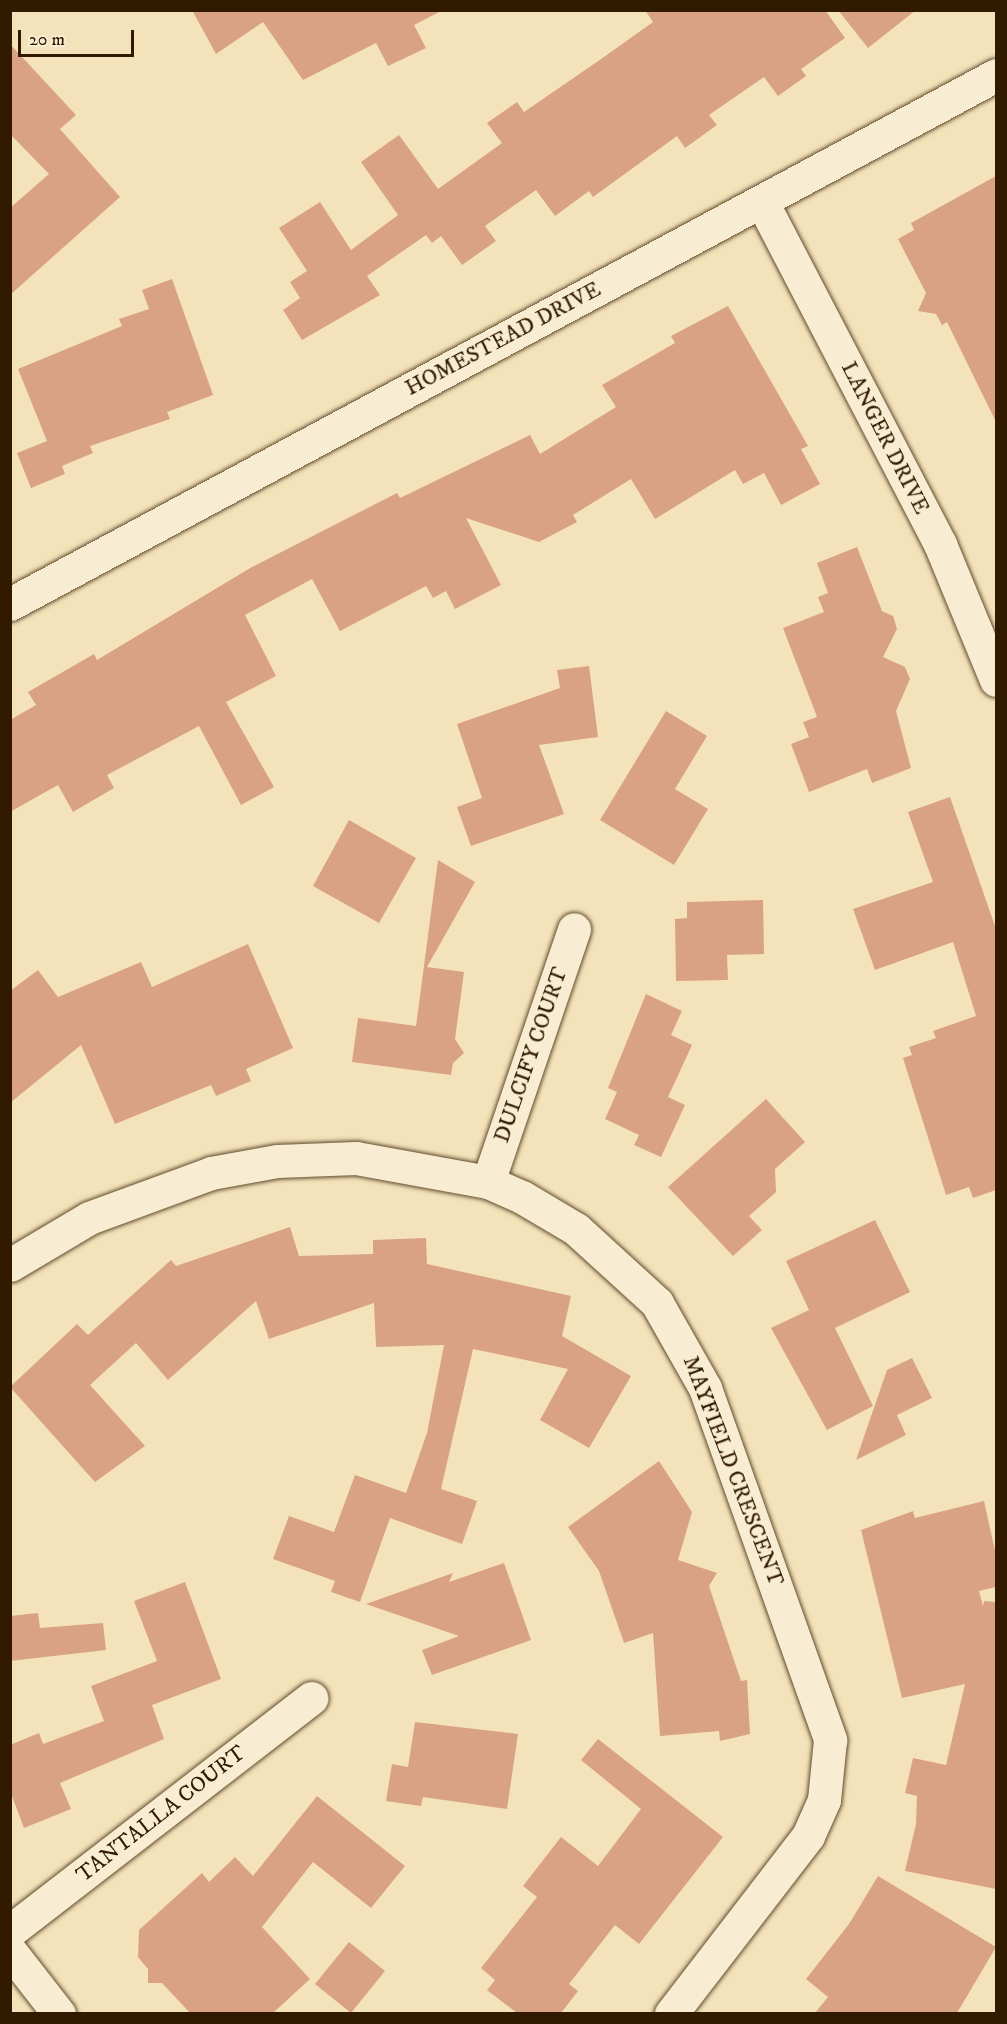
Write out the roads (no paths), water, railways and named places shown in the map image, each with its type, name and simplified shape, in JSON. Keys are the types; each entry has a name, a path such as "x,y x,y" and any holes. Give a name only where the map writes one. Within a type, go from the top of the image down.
{"street":[{"name":"HOMESTEAD DRIVE","path":"10,604 996,75"},
{"name":"LANGER DRIVE","path":"762,202 940,544 996,680"},
{"name":"DULCIFY COURT","path":"488,1182 574,929"},
{"name":"MAYFIELD CRESCENT","path":"10,1264 89,1218 149,1192 277,1161 356,1158 488,1182 584,1236 657,1303 684,1342 705,1388 830,1740 824,1800 808,1836 671,2013"},
{"name":"TANTALLA COURT","path":"10,1931 311,1698"},
{"path":"10,1951 59,2013"}]}
